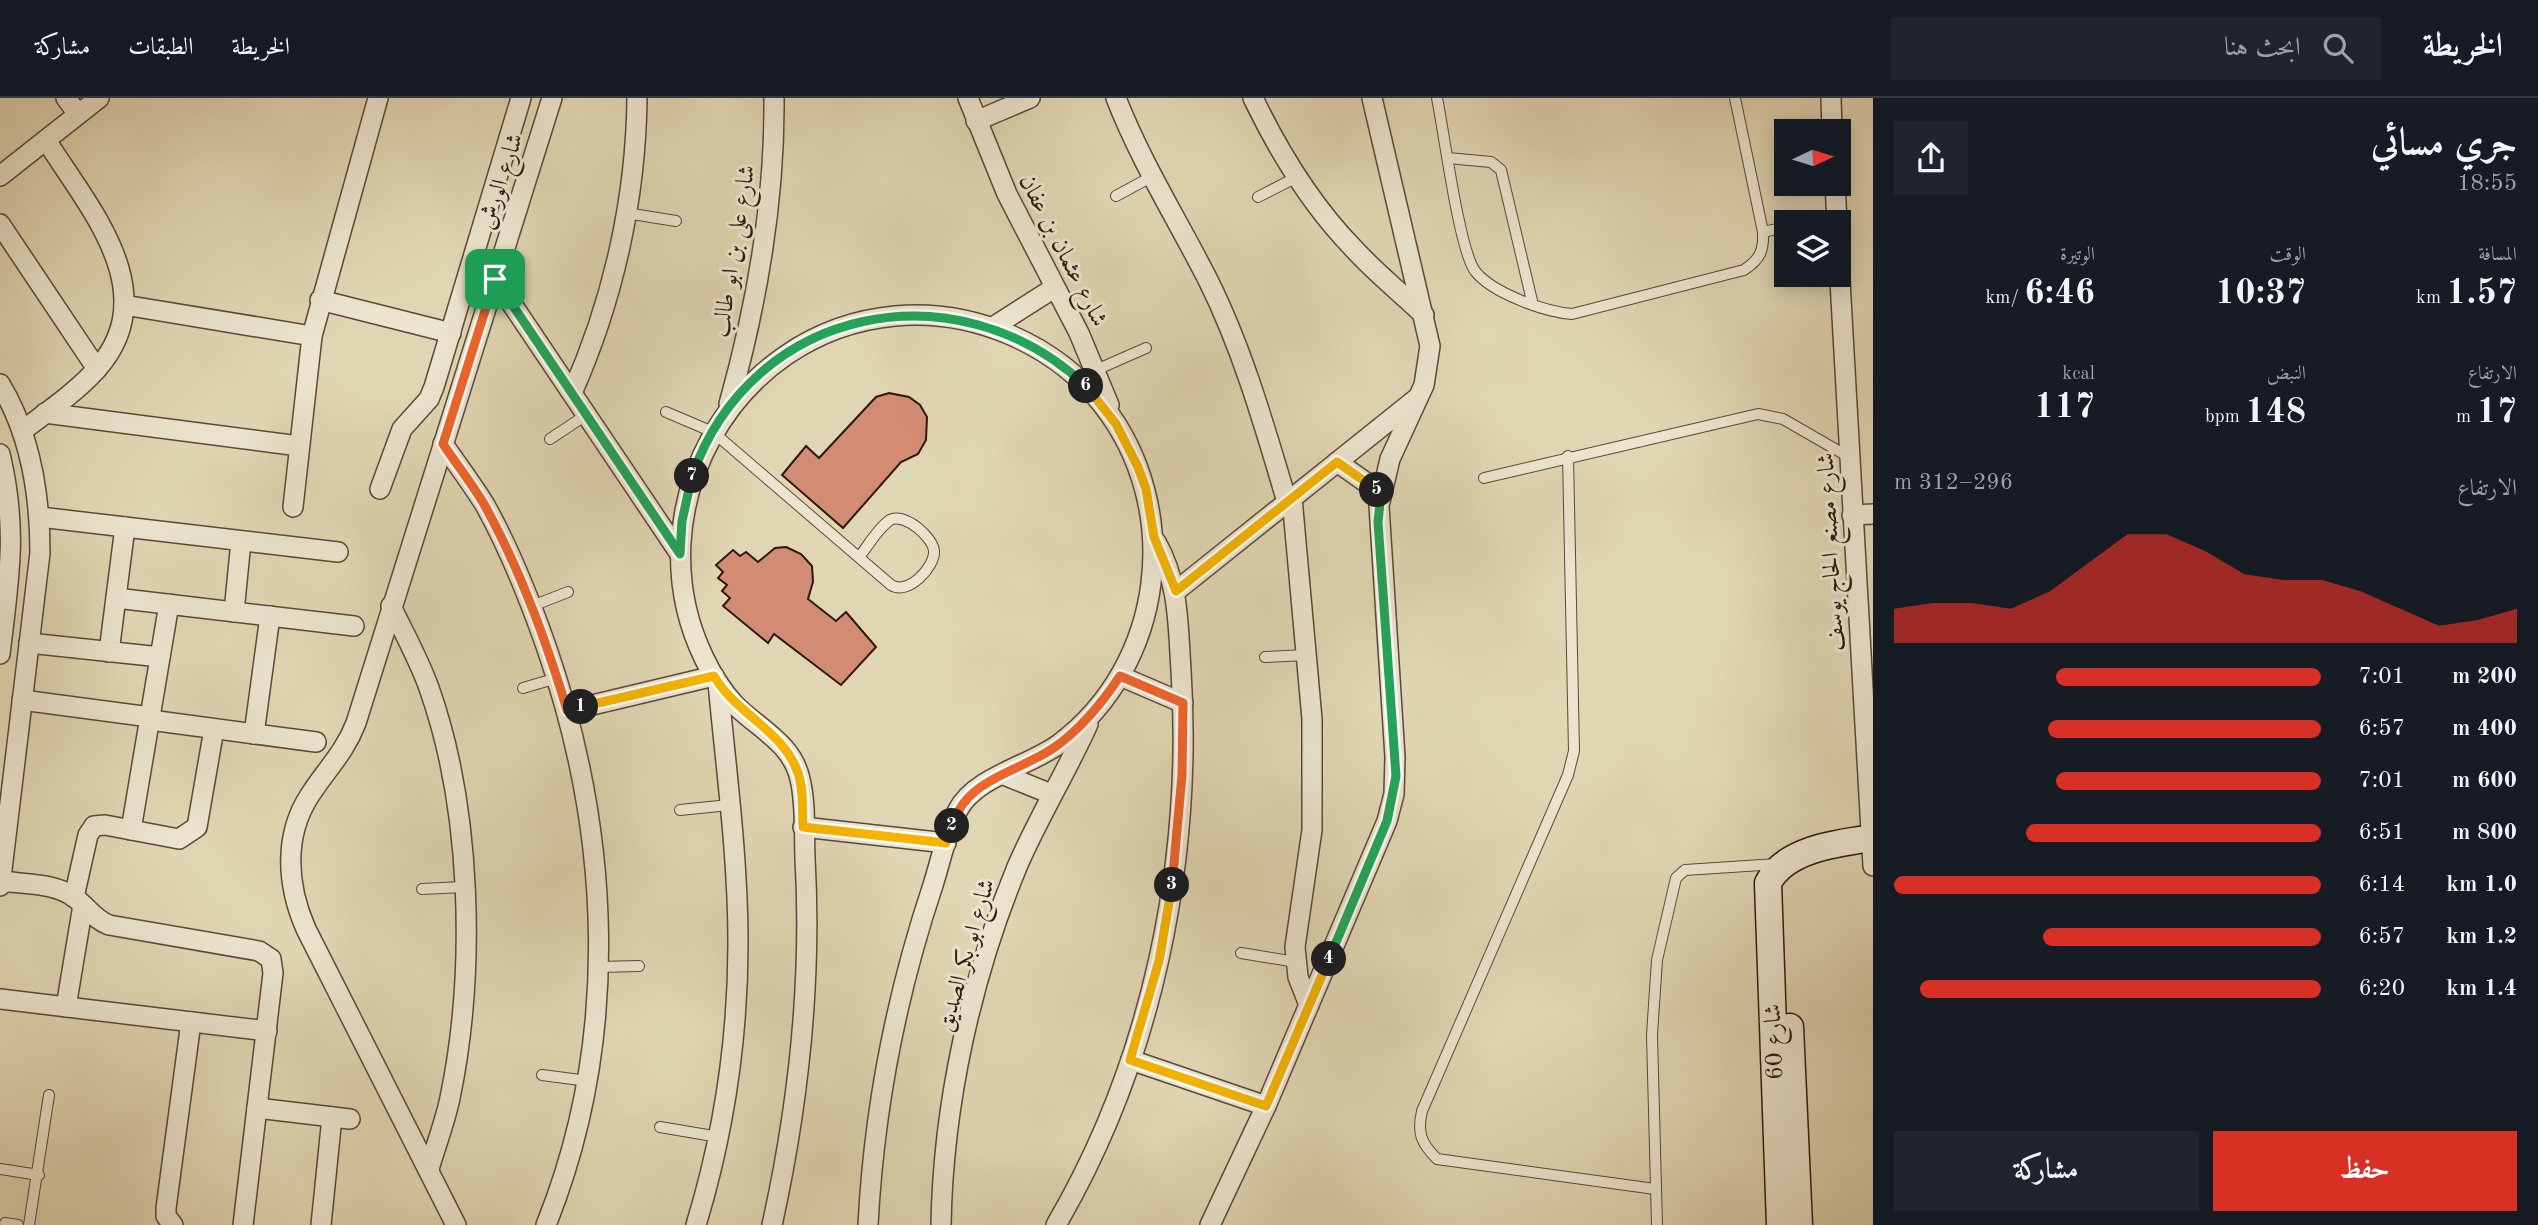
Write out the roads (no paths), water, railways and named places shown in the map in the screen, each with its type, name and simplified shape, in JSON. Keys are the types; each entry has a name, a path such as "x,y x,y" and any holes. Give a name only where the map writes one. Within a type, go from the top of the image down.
{"street":[{"path":"66,98 78,114"},
{"path":"0,176 99,98"},
{"path":"293,507 312,336 378,98"},
{"path":"380,489 402,429 429,399 434,387 521,98"},
{"name":"شارع الورش","path":"456,1225 306,929 291,878 292,844 301,812 350,738 552,98"},
{"path":"572,393 603,314 626,214 637,98"},
{"name":"شارع على بن ابو طالب","path":"727,410 761,262 772,162 775,98"},
{"name":"شارع عثمان بن عفان","path":"968,98 1007,194 1096,370 1116,424"},
{"path":"976,121 1030,98"},
{"path":"1116,98 1152,177 1209,282 1254,397 1289,500 1307,654 1313,769 1312,830 1296,932 1296,962 1309,1005"},
{"path":"1253,98 1297,177 1354,250 1425,316"},
{"path":"1210,1225 1266,1106 1387,821 1394,794 1395,757 1378,522 1381,493 1390,459 1420,396 1429,361 1425,316 1372,98"},
{"path":"1831,98 1832,119"},
{"path":"22,431 97,369 115,339 124,305 123,277 116,251 46,140"},
{"path":"0,224 97,369"},
{"path":"495,279 680,554"},
{"name":"شارع مصنع الحاج يوسف","path":"1840,287 1873,866"},
{"path":"993,327 1054,288"},
{"path":"320,300 450,333"},
{"path":"124,305 312,336"},
{"path":"772,1225 793,1119 805,1007 807,895 801,783 793,761 778,741 732,702 716,679 688,617 680,554 687,497 702,452 727,410 778,360 842,327 913,315 961,319 993,327 1028,343 1069,370 1116,424 1146,489 1154,537 1154,561 1148,609 1132,655 1092,714 1056,746 981,785 964,800 946,843 919,927 892,1031 875,1137 867,1225"},
{"path":"0,384 22,431 34,474 40,517 40,553 0,883 50,888 79,901 99,921 109,925 266,954 274,965 243,1225"},
{"path":"1176,591 1420,396"},
{"path":"45,413 299,446"},
{"path":"443,444 484,504 532,606 567,710 591,831 599,967 595,1041 589,1081 570,1161 546,1225"},
{"path":"0,454 10,495 13,540 0,654"},
{"path":"1337,462 1381,493"},
{"path":"1852,515 1873,514"},
{"path":"40,517 338,552"},
{"path":"109,652 125,527"},
{"path":"1056,1225 1102,1135 1130,1060 1148,1005 1168,916 1182,775 1183,703 1176,591 1154,537"},
{"path":"234,612 241,541"},
{"path":"116,598 354,626"},
{"path":"131,830 170,604"},
{"path":"391,606 429,687 441,730 457,815 463,887 465,945 460,1031 450,1099 429,1169"},
{"path":"254,734 270,616"},
{"path":"29,643 160,657"},
{"path":"1120,676 1183,703"},
{"path":"567,710 716,679"},
{"path":"696,1225 719,1137 730,1070 738,984 737,898 716,679"},
{"path":"22,700 316,742"},
{"name":"شارع ابو بكر الصديق","path":"942,1225 951,1115 970,1013 999,914 1051,794 1092,714"},
{"path":"66,1007 90,830 100,824 179,839 190,835 197,827 214,729"},
{"path":"1004,775 1051,794"},
{"path":"803,827 946,843"},
{"path":"1782,864 1812,851 1872,838"},
{"name":"شارع 60","path":"1780,1225 1767,895 1768,883 1782,864"},
{"name":"شارع 60","path":"1782,864 1798,1225"},
{"path":"0,999 267,1031"},
{"path":"173,1225 166,1216 166,1208 191,1022"},
{"path":"1130,1060 1266,1106"},
{"path":"257,1108 341,1118 321,1225"}],"lane":[{"path":"1437,98 1469,261 1486,282 1533,305 1552,312 1572,314 1745,270 1757,261 1764,247 1763,232 1735,98"},
{"path":"1448,158 1479,159 1492,162 1501,170 1533,305"},
{"path":"1116,196 1152,177"},
{"path":"1258,197 1297,177"},
{"path":"626,214 676,222"},
{"path":"1763,232 1774,230"},
{"path":"1096,370 1146,348"},
{"path":"666,412 713,432 891,585 903,589 912,585 933,558 934,549 931,541 905,519 896,518 887,523 859,557"},
{"path":"1484,478 1568,456 1758,414 1783,419 1849,457"},
{"path":"550,439 586,415"},
{"path":"1568,456 1574,751 1568,775 1422,1111 1418,1129 1424,1146 1437,1159 1655,1189"},
{"path":"532,606 568,592"},
{"path":"1265,657 1307,654"},
{"path":"523,688 557,678"},
{"path":"680,810 729,805"},
{"path":"1657,1225 1652,1035 1657,960 1676,878 1685,870 1782,864"},
{"path":"422,889 463,887"},
{"path":"1241,953 1296,962"},
{"path":"599,967 639,966"},
{"path":"542,1075 589,1081"},
{"path":"29,1225 39,1175 49,1095"},
{"path":"660,1127 719,1137"},
{"path":"0,1169 39,1175"},
{"path":"5,1223 18,1225"}]}
